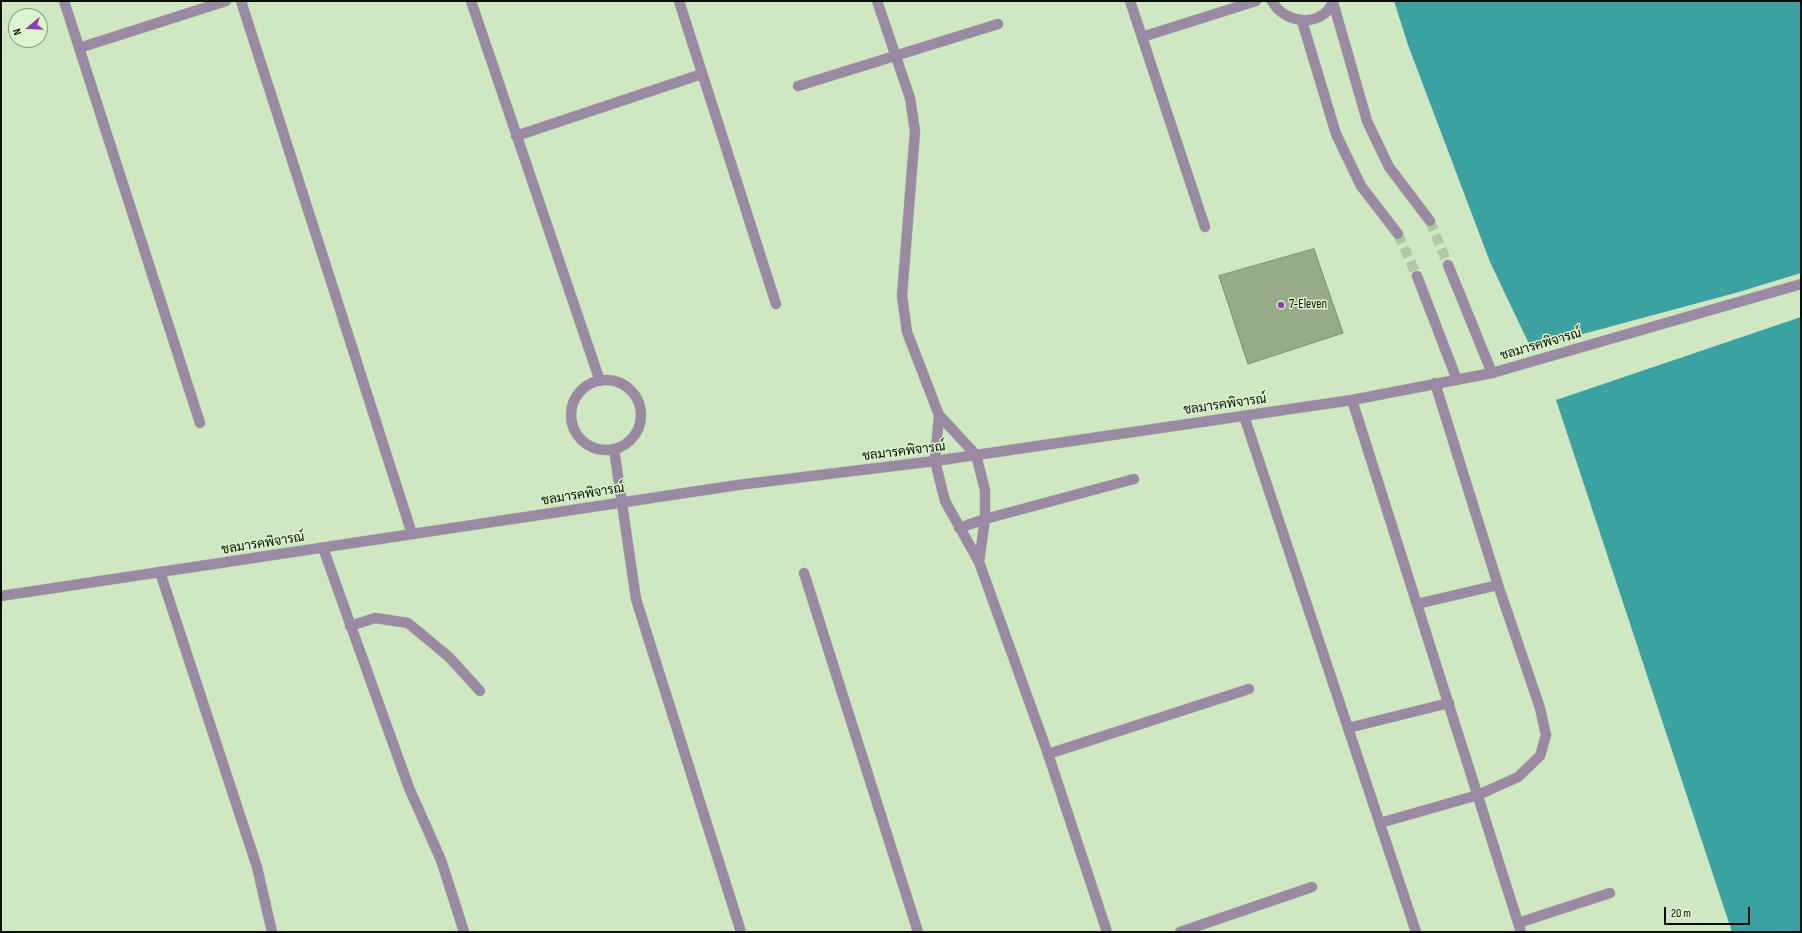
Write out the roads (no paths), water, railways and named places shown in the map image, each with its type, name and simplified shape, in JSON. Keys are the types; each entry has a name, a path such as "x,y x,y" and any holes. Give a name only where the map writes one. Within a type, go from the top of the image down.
{"street":[{"path":"64,1 200,423"},
{"path":"79,48 226,1"},
{"path":"241,1 412,534"},
{"path":"471,1 600,381"},
{"path":"679,1 776,304"},
{"path":"877,1 894,56 910,98 915,131 902,296 907,332 939,415 976,455 985,490 985,519 979,562"},
{"path":"1130,1 1205,227"},
{"path":"1142,37 1256,1"},
{"path":"1272,1 1282,14 1291,19 1302,21 1314,19 1324,13 1333,1"},
{"path":"1333,1 1367,121 1389,167 1430,221"},
{"path":"1302,21 1336,134 1361,186 1398,234"},
{"path":"798,86 998,24"},
{"path":"516,136 702,74"},
{"path":"1448,265 1492,373"},
{"path":"1417,276 1457,380"},
{"name":"ชลมารคพิจารณ์","path":"1,596 738,485 935,461 1352,400 1492,373 1801,284"},
{"path":"611,380 623,384 633,392 639,402 641,414 640,426 634,437 625,445 614,449 603,450 592,447 583,441 576,432 573,422 572,411 575,400 581,391 589,384 600,381 611,380"},
{"path":"1380,823 1478,795 1518,777 1540,756 1546,735 1540,708 1498,585 1435,383"},
{"path":"1352,400 1519,928 1610,893"},
{"path":"939,415 935,461 945,501 979,562 1048,754 1108,932"},
{"path":"1244,416 1416,932"},
{"path":"614,449 636,599 741,932"},
{"path":"959,528 985,519 1134,479"},
{"path":"323,548 409,788 441,860 464,932"},
{"path":"160,572 257,867 272,932"},
{"path":"804,573 918,932"},
{"path":"1417,604 1498,585"},
{"path":"350,626 375,618 408,623 450,657 480,691"},
{"path":"1048,754 1249,689"},
{"path":"1348,728 1449,703"},
{"path":"1180,932 1312,887"}],"water":[{"path":"1394,1 1801,1 1801,273 1739,292 1531,348 1490,262 1408,45"},
{"path":"1801,317 1801,932 1732,932 1556,400"}],"tunnel":[{"path":"1430,221 1448,265"},
{"path":"1398,234 1417,276"}],"place":[{"name":"7-Eleven","path":"1281,305"}]}
